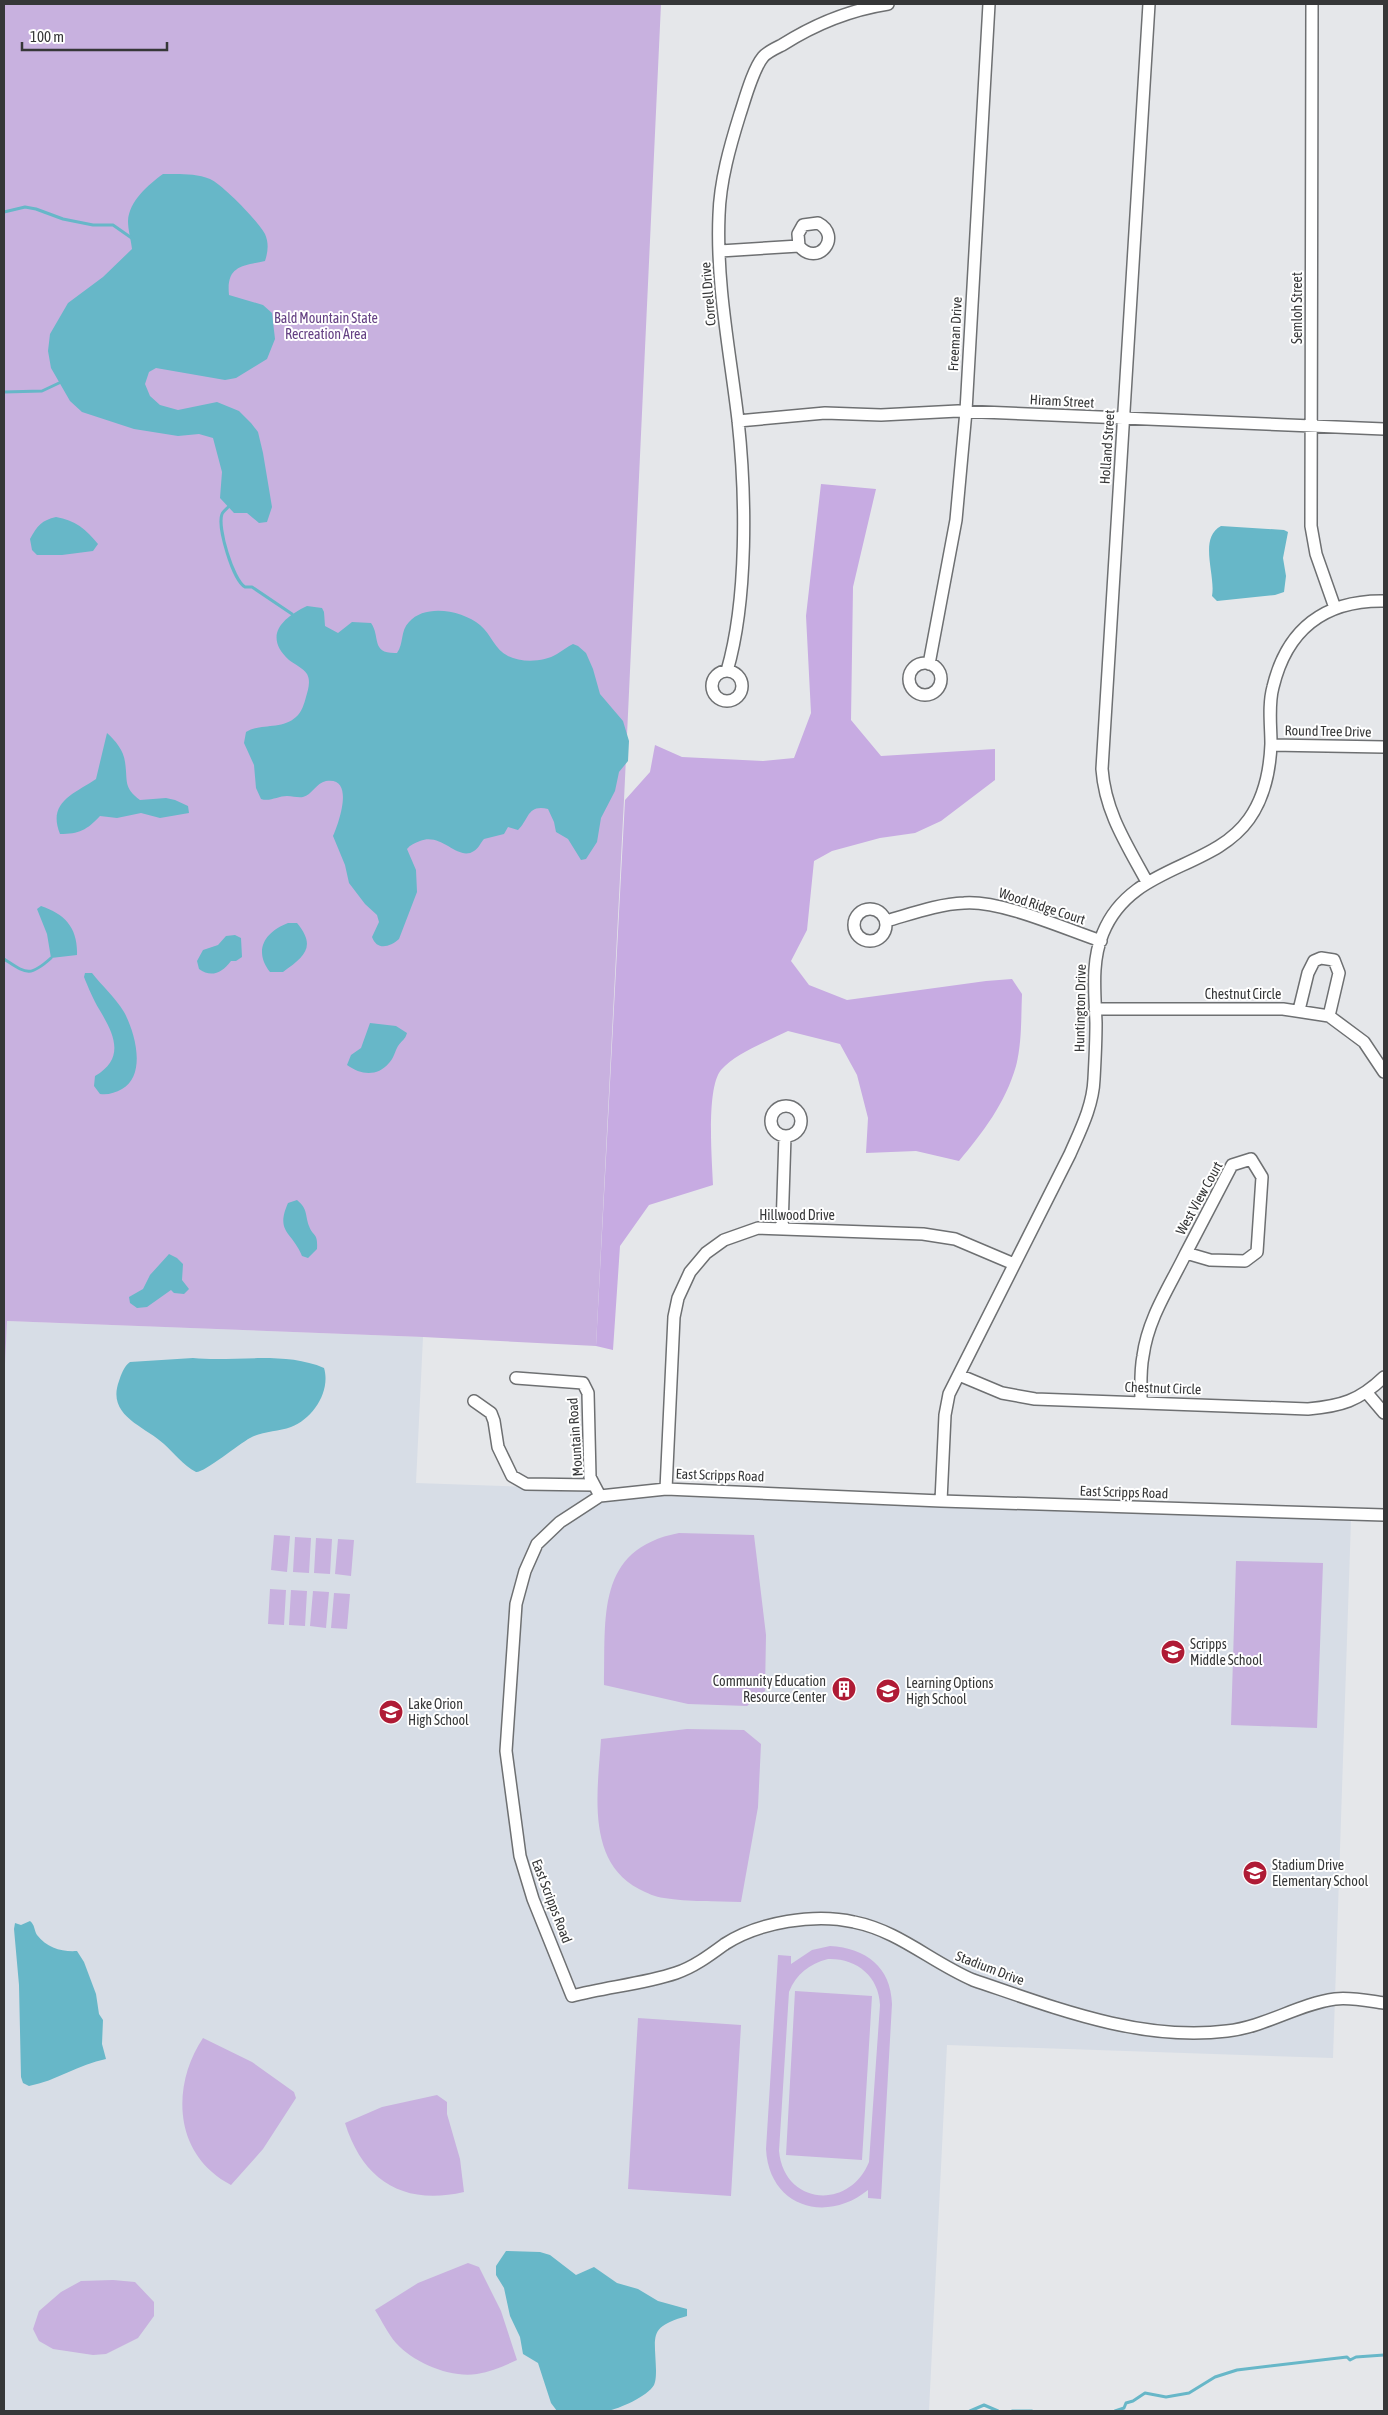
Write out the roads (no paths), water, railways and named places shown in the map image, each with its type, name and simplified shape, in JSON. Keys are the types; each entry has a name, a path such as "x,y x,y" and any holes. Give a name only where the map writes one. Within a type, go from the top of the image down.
{"street":[{"name":"Correll Drive","path":"727,671 734,639 744,521 738,421 725,329 720,250 719,214 723,180 742,107 763,57 824,20 853,10 888,4"},
{"name":"Freeman Drive","path":"929,664 956,520 966,411 989,4"},
{"name":"Holland Street","path":"1147,882 1112,818 1103,787 1102,769 1149,4"},
{"name":"Semloh Street","path":"1312,4 1312,526 1316,554 1334,608"},
{"path":"720,250 799,246"},
{"name":"Hiram Street","path":"738,421 825,413 881,415 966,411 1384,429"},
{"name":"Huntington Drive","path":"941,1501 945,1414 949,1394 1070,1154 1085,1120 1094,1080 1096,956 1111,918 1120,905 1147,882 1230,839 1248,820 1260,799 1268,775 1271,745 1272,688 1281,663 1290,646 1304,629 1316,618 1348,603 1384,601"},
{"name":"Round Tree Drive","path":"1271,745 1384,747"},
{"name":"Wood Ridge Court","path":"886,921 950,904 982,904 1002,908 1101,941"},
{"path":"1299,1010 1308,973 1314,961 1321,958 1334,960 1339,973 1329,1016"},
{"name":"Chestnut Circle","path":"1095,1010 1299,1010 1329,1016 1364,1042 1384,1072"},
{"path":"782,1228 785,1136"},
{"name":"West View Court","path":"1141,1402 1143,1356 1147,1335 1158,1307 1186,1253 1232,1165 1252,1159 1262,1177 1257,1252 1245,1261 1210,1260 1186,1253"},
{"name":"Hillwood Drive","path":"666,1489 674,1317 678,1298 690,1272 706,1253 724,1240 758,1228 923,1234 955,1239 1014,1264"},
{"name":"Chestnut Circle","path":"959,1375 989,1389 1029,1398 1308,1409 1344,1404 1367,1393 1384,1377"},
{"name":"Mountain Road","path":"516,1378 584,1383 588,1393 590,1477 600,1496"},
{"path":"1367,1393 1384,1412"},
{"path":"474,1401 491,1413 498,1446 512,1476 526,1484 594,1484"},
{"name":"East Scripps Road","path":"572,1996 534,1899 520,1856 506,1751 516,1604 525,1571 537,1544 560,1522 600,1496 666,1489 941,1501 1384,1515"},
{"name":"Stadium Drive","path":"572,1996 677,1973 742,1936 782,1922 808,1918 830,1918 854,1922 894,1934 943,1966 973,1980 1109,2022 1158,2031 1217,2032 1246,2028 1313,2004 1337,1999 1384,2003"}],"water":[{"path":"163,174 187,174 216,182 248,213 266,237 268,248 265,261 249,264 237,269 230,278 229,295 263,305 272,313 275,339 267,359 236,378 225,380 156,368 149,372 145,384 150,396 160,405 178,410 217,402 239,411 251,423 258,432 272,507 267,522 259,523 247,513 234,513 220,498 222,472 213,438 199,434 178,436 134,429 82,412 70,401 51,368 48,351 50,334 68,303 103,277 132,249 128,228 129,214 140,194"},
{"path":"56,517 63,518 80,526 89,534 98,544 93,551 62,555 37,555 32,550 30,539 40,524"},
{"path":"1221,526 1284,530 1288,532 1283,558 1286,576 1284,592 1275,595 1217,601 1212,596 1213,587 1209,558 1210,539"},
{"path":"307,606 322,608 325,626 338,633 352,622 371,623 380,648 389,653 397,653 401,645 404,629 416,616 425,612 444,611 473,620 484,629 500,650 508,656 520,660 546,659 573,644 586,653 600,694 623,721 629,741 628,761 619,772 615,791 601,818 597,842 586,859 581,860 568,839 556,832 548,809 541,808 532,811 518,830 508,827 504,834 484,839 476,850 468,853 462,853 435,840 428,839 418,842 407,849 416,870 417,892 399,939 388,946 377,944 372,937 379,922 377,915 365,904 349,883 345,865 333,836 343,802 343,793 340,786 335,781 326,781 319,784 303,797 284,796 268,800 261,799 256,788 254,765 244,743 246,732 252,729 284,724 298,715 302,708 309,683 307,674 281,651 277,643 277,636 283,622"},
{"path":"107,733 116,742 123,754 127,784 140,800 166,798 175,800 188,806 189,813 160,818 141,813 117,818 100,816 91,825 82,830 60,834 57,814 60,806 65,800 96,779"},
{"path":"41,906 57,913 68,923 75,937 77,955 51,958 47,934 37,909"},
{"path":"288,923 297,923 303,931 307,945 305,951 297,961 283,972 270,972 262,956 264,943 273,931"},
{"path":"235,935 241,938 242,957 236,961 231,961 224,969 216,973 203,972 199,969 197,961 203,950 218,945 226,936"},
{"path":"85,973 92,973 113,996 128,1020 135,1041 137,1064 134,1074 130,1082 117,1092 100,1094 94,1086 95,1076 105,1069 111,1061 114,1045 109,1027 84,977"},
{"path":"370,1023 396,1026 407,1033 389,1063 379,1071 369,1073 358,1071 347,1065 351,1055 361,1048"},
{"path":"297,1200 305,1209 309,1226 317,1240 317,1249 308,1258 302,1256 284,1226 284,1213 288,1203"},
{"path":"169,1254 183,1264 182,1280 189,1289 184,1294 174,1293 171,1290 147,1307 137,1308 130,1303 129,1297 143,1289 150,1275"},
{"path":"193,1358 276,1358 309,1363 324,1368 325,1386 313,1411 299,1423 286,1429 255,1436 206,1468 196,1472 164,1444 130,1419 118,1403 116,1393 122,1373 130,1362"},
{"path":"30,1921 37,1935 45,1943 60,1950 77,1951 84,1962 96,1994 99,2014 103,2020 102,2044 106,2059 29,2086 23,2083 21,2077 19,1985 14,1929 15,1923 21,1925"},
{"path":"506,2251 540,2252 550,2255 576,2275 594,2267 617,2283 638,2289 658,2301 687,2309 687,2316 666,2324 656,2334 656,2378 651,2389 619,2408 607,2411 557,2411 551,2403 538,2363 523,2354 520,2337 510,2316 504,2288 496,2275 496,2266"}],"waterway":[{"path":"4,212 25,207 63,219 93,225 113,225 133,239"},
{"path":"4,392 42,391 59,383"},
{"path":"230,505 222,514 222,530 227,553 240,582 245,587 252,587 292,614"},
{"path":"4,959 18,968 32,971 51,958"},
{"path":"1115,2411 1124,2408 1126,2403 1145,2393 1166,2397 1189,2393 1215,2377 1237,2370 1347,2357 1350,2360 1356,2357 1384,2355"},
{"path":"970,2411 984,2405 998,2411"},
{"path":"1012,2411 1032,2411"}],"place":[{"name":"Scripps Middle School","path":"1173,1652"},
{"name":"Community Education Resource Center","path":"844,1689"},
{"name":"Learning Options High School","path":"888,1691"},
{"name":"Lake Orion High School","path":"391,1712"},
{"name":"Stadium Drive Elementary School","path":"1255,1873"}],"park label":[{"name":"Bald Mountain State Recreation Area","path":"326,326"}]}
